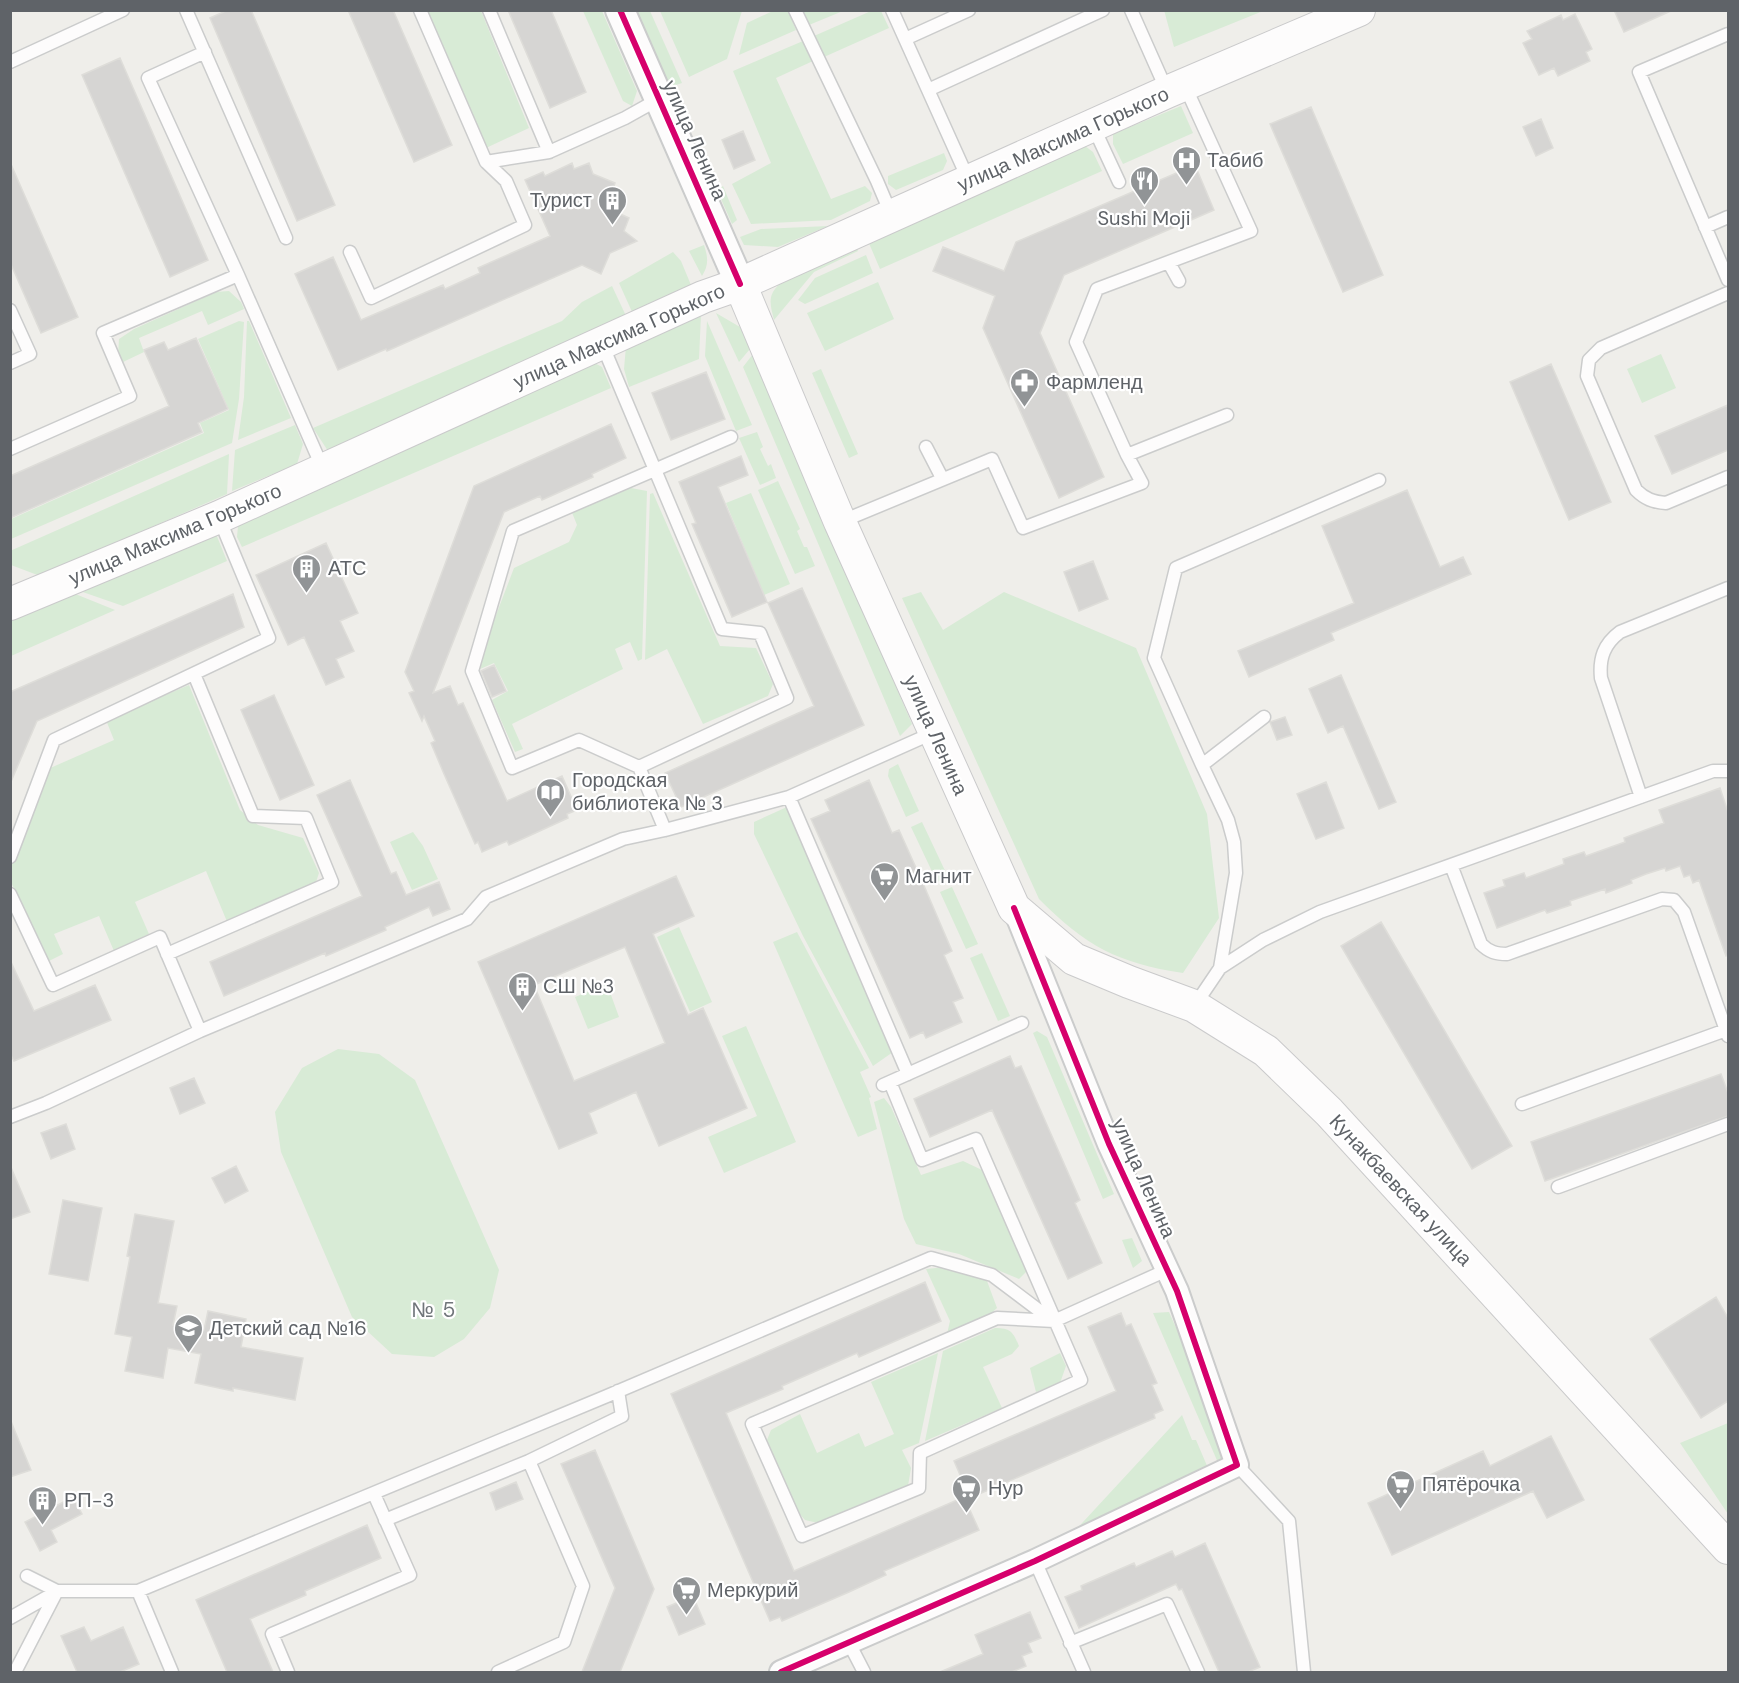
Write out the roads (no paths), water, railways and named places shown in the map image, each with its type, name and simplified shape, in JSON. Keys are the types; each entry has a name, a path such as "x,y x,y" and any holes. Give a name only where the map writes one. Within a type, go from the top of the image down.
{"main road":[{"name":"улица Максима Горького","path":"10,604 219,517 703,297 740,284 891,214 1359,10"},
{"name":"улица Ленина","path":"740,284 840,522 935,732 1003,890"},
{"name":"Кунакбаевская улица","path":"1003,890 1074,959 1194,1006 1266,1052 1329,1112 1728,1548"}],"street":[{"name":"улица Ленина","path":"620,10 740,284"},
{"name":"улица Ленина","path":"1003,890 1109,1144 1167,1270 1237,1465"},
{"path":"781,1672 1035,1561 1237,1465"}],"lane":[{"path":"10,62 123,10"},
{"path":"186,10 286,238"},
{"path":"350,252 371,298 525,225 506,181 486,162 420,10"},
{"path":"489,10 549,152"},
{"path":"795,10 891,214"},
{"path":"892,10 969,181"},
{"path":"905,39 969,10"},
{"path":"928,90 1103,10"},
{"path":"840,522 992,459 1023,528 1142,483 1127,455 1077,342 1097,289 1251,231 1176,88 1131,10"},
{"path":"1728,34 1639,72 1728,280"},
{"path":"205,52 148,78 323,468"},
{"path":"486,162 549,152 625,118 658,99"},
{"path":"1093,125 1119,182"},
{"path":"1705,227 1728,217"},
{"path":"1169,263 1179,281"},
{"path":"10,449 130,396 104,333 238,275"},
{"path":"1728,293 1601,348 1590,360 1587,376 1636,490 1642,496 1656,502 1666,503 1728,477"},
{"path":"10,310 30,354 10,363"},
{"path":"602,343 722,629 760,633 788,698 639,766"},
{"path":"1127,455 1227,415"},
{"path":"665,830 639,766 579,740 512,768 472,671 513,531 731,437"},
{"path":"926,447 942,478"},
{"path":"1220,968 1234,888 1236,857 1228,820 1154,658 1176,568 1379,480"},
{"path":"10,857 54,740 269,638 219,517"},
{"path":"1641,797 1601,678 1600,660 1612,638 1620,632 1728,588"},
{"path":"167,954 332,882 306,818 254,816 194,674"},
{"path":"1202,765 1264,717"},
{"path":"10,1118 200,1031 467,919 486,897 623,839 789,797 935,732"},
{"path":"1194,1006 1220,968 1263,940 1302,921 1713,771 1728,771"},
{"path":"789,797 908,1074"},
{"path":"1451,865 1481,945 1497,954 1507,954 1662,899 1674,900 1684,912 1727,1033 1522,1104"},
{"path":"10,894 53,985 160,937 200,1031"},
{"path":"1022,1023 886,1084 922,1160 976,1138 1054,1321 1081,1380 920,1453 919,1488 802,1536 752,1424 997,1318 1054,1321 1167,1270"},
{"path":"1558,1187 1728,1124"},
{"path":"27,1575 57,1591 138,1591 374,1494 931,1258 992,1275 1054,1321"},
{"path":"385,1520 529,1461 622,1416 618,1391"},
{"path":"498,1672 564,1642 583,1586 529,1461"},
{"path":"1237,1465 1289,1521 1304,1672"},
{"path":"288,1672 272,1634 410,1575 374,1494"},
{"path":"1035,1561 1084,1672"},
{"path":"10,1618 57,1591"},
{"path":"15,1672 57,1591"},
{"path":"138,1591 172,1672"},
{"path":"1070,1642 1167,1604 1198,1672"},
{"path":"849,1643 864,1672"}],"place":[{"name":"Табиб","path":"1186,186"},
{"name":"Sushi Moji","path":"1144,206"},
{"name":"Турист","path":"613,226"},
{"name":"Фармленд","path":"1025,408"},
{"name":"АТС","path":"307,594"},
{"name":"Городская библиотека № 3","path":"551,818"},
{"name":"Магнит","path":"884,902"},
{"name":"СШ №3","path":"522,1012"},
{"name":"Детский сад №16","path":"188,1354"},
{"name":"Пятёрочка","path":"1401,1510"},
{"name":"Нур","path":"967,1514"},
{"name":"РП-3","path":"43,1526"},
{"name":"Меркурий","path":"686,1616"}],"district":[{"name":"№ 5","path":"434,1310"}]}
